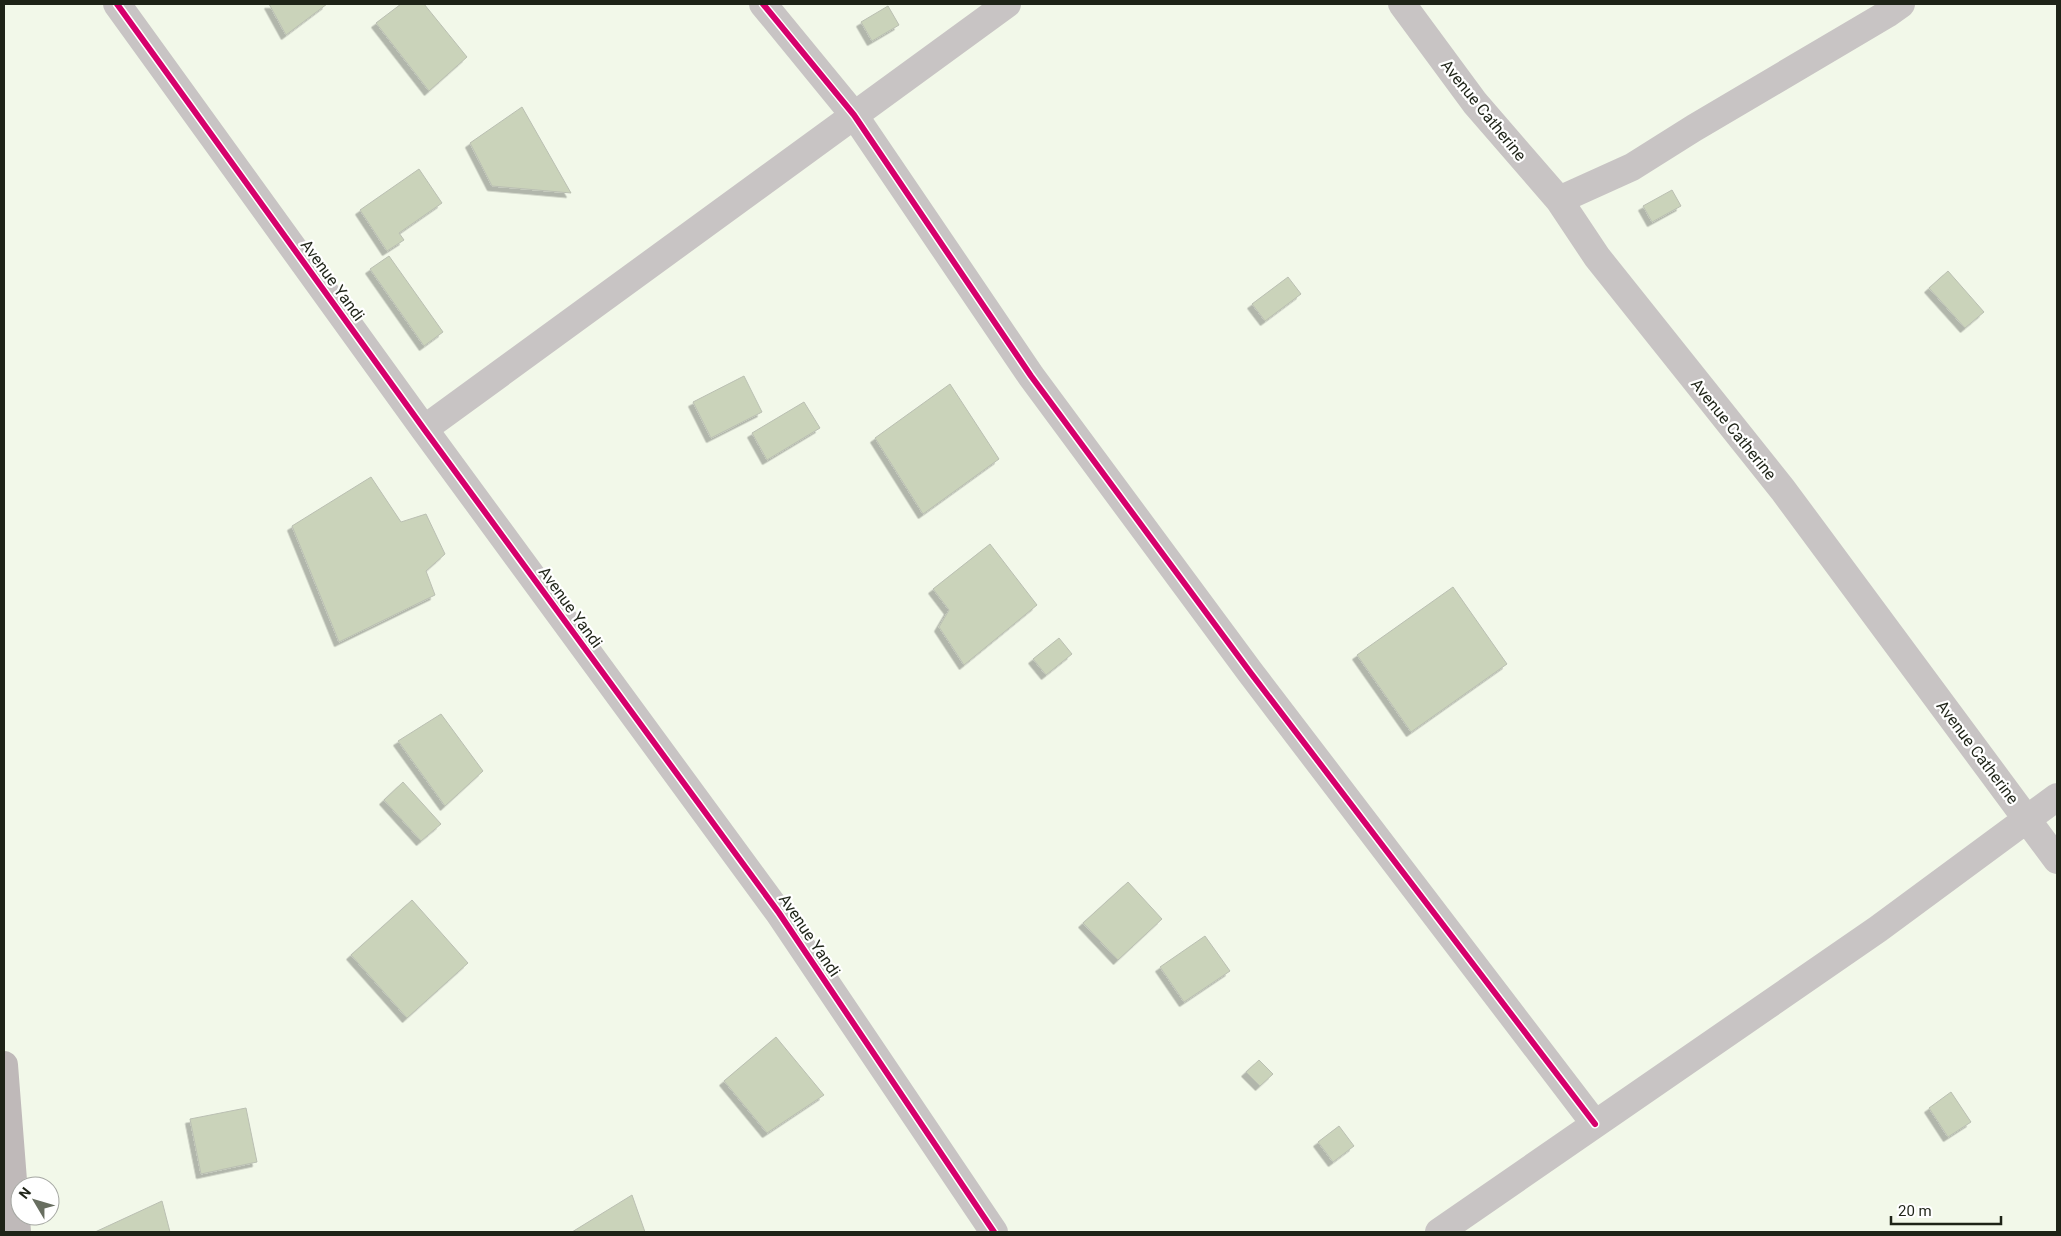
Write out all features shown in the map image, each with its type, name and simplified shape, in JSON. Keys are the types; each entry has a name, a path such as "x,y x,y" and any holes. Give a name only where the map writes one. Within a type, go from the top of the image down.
{"street":[{"name":"Avenue Yandi","path":"118,4 424,429 779,913 994,1232"},
{"path":"763,4 854,115 1031,376 1250,672 1596,1124"},
{"path":"424,429 1007,4"},
{"name":"Avenue Catherine","path":"1402,4 1475,103 1560,200 1597,257 1783,490 2057,860"},
{"path":"1560,200 1632,167 1901,4"},
{"path":"1439,1232 1878,929 2057,797"},
{"path":"4,1065 17,1232"}],"building":[{"path":"269,4 327,4 286,35"},
{"path":"401,4 424,4 467,57 429,91 376,23"},
{"path":"888,6 899,25 872,41 861,22"},
{"path":"522,107 571,193 492,186 470,143"},
{"path":"419,169 442,203 399,233 404,240 387,251 360,210"},
{"path":"1672,190 1681,206 1652,222 1643,206"},
{"path":"389,256 443,332 424,346 370,269"},
{"path":"1948,271 1984,312 1965,328 1929,288"},
{"path":"1288,277 1301,294 1265,321 1252,304"},
{"path":"744,376 762,412 711,438 693,402"},
{"path":"950,384 999,459 923,514 875,438"},
{"path":"804,402 820,428 767,460 752,433"},
{"path":"371,477 401,522 426,514 445,554 426,571 435,595 339,642 292,526"},
{"path":"990,544 1037,605 964,665 939,627 949,610 933,589"},
{"path":"1453,587 1507,664 1411,732 1357,655"},
{"path":"1059,638 1072,654 1046,675 1033,659"},
{"path":"441,714 483,771 445,806 398,741"},
{"path":"403,782 441,824 421,841 384,800"},
{"path":"1128,882 1162,919 1118,960 1083,923"},
{"path":"412,900 468,963 407,1018 351,955"},
{"path":"1205,936 1230,971 1184,1002 1160,967"},
{"path":"776,1037 824,1095 767,1133 724,1081"},
{"path":"1259,1060 1273,1074 1260,1086 1246,1072"},
{"path":"1951,1092 1971,1122 1948,1137 1929,1108"},
{"path":"246,1108 257,1162 201,1174 190,1119"},
{"path":"1339,1126 1354,1146 1333,1162 1318,1142"},
{"path":"632,1195 645,1232 572,1232"},
{"path":"162,1201 170,1232 95,1232"}],"cycle path":[{"path":"117,4 424,429 779,913 994,1232"},
{"path":"763,4 854,115 1031,376 1250,672 1595,1124"}]}
